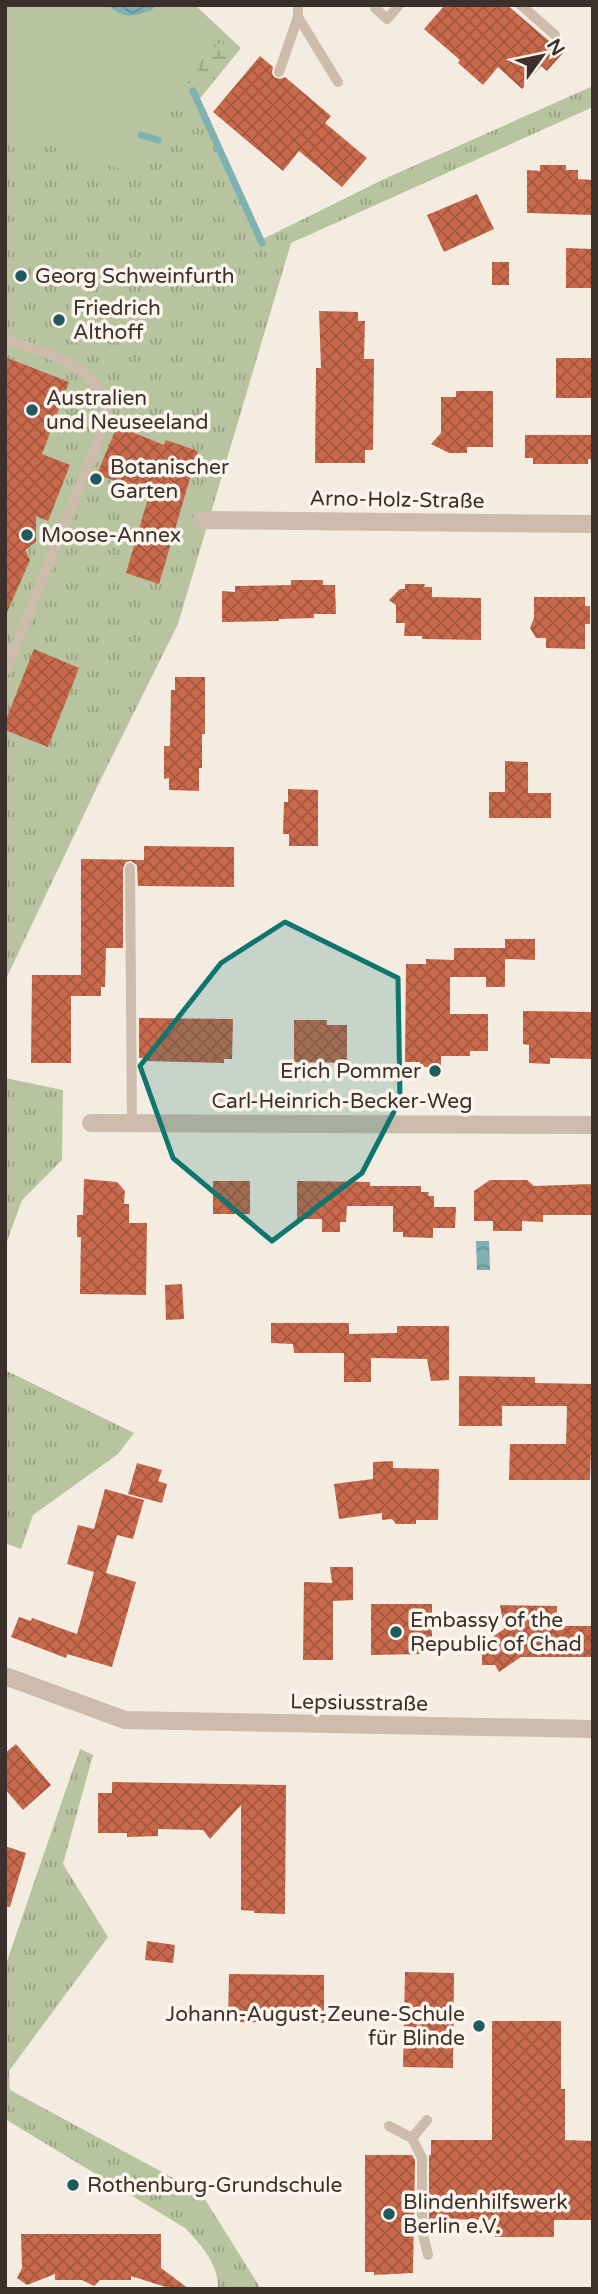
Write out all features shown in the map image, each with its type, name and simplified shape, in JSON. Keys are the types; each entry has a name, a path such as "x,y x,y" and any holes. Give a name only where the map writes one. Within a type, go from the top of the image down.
{"street":[{"name":"Arno-Holz-Straße","path":"201,520 593,524"},
{"name":"Carl-Heinrich-Becker-Weg","path":"91,1123 593,1125"},
{"name":"Lepsiusstraße","path":"5,1676 125,1720 593,1729"}],"lane":[{"path":"279,72 298,17 298,5"},
{"path":"375,8 387,19 399,5"},
{"path":"521,5 555,35"},
{"path":"298,17 338,82"},
{"path":"5,339 75,365 94,380 102,393 107,418 5,672"},
{"path":"130,868 132,1124"},
{"path":"412,2138 427,2120"},
{"path":"389,2126 412,2138 422,2158 422,2230 428,2255"}],"highlighted area":[{"path":"285,922 398,978 400,1100 362,1173 272,1241 173,1158 140,1066 221,963"}],"green space":[{"name":"Botanischer Garten","path":"5,5 195,5 241,48 197,102 259,241 382,180 593,86 593,107 291,243 178,624 5,981"},
{"path":"5,5 191,5 209,21 219,39 175,91 168,92 164,101 174,133 162,152 150,162 129,172 5,131"},
{"path":"219,43 228,45 230,55 197,91 189,91 187,82"},
{"path":"5,1078 63,1090 62,1160 22,1200 5,1247"},
{"path":"5,1370 134,1433 118,1454 33,1515 21,1549 5,1543"},
{"path":"80,1749 93,1755 63,1864 108,1937 9,2071 10,2090 201,2193 261,2289 218,2289 212,2263 185,2228 5,2119 5,1967"}],"water":[{"path":"109,5 154,5 152,10 140,14 124,15"},
{"path":"476,1241 489,1241 490,1270 477,1270"}],"building":[{"path":"445,5 507,5 563,53 547,71 541,66 522,89 498,67 483,85 458,63 460,60 424,29"},
{"path":"260,56 273,67 274,77 285,77 331,116 325,123 367,158 342,187 299,151 283,171 213,112"},
{"path":"540,165 566,165 566,170 578,170 578,179 593,180 593,215 527,213 527,170 540,171"},
{"path":"477,194 494,229 444,252 427,215"},
{"path":"566,248 593,249 593,288 566,288"},
{"path":"492,262 509,262 509,285 492,285"},
{"path":"319,311 358,312 358,321 365,321 364,359 374,359 373,450 365,450 365,463 315,463 316,368 321,368"},
{"path":"5,357 69,382 42,454 70,465 48,521 36,516 36,542 25,550 30,560 5,617"},
{"path":"556,358 593,358 593,398 556,398"},
{"path":"456,391 493,391 493,447 467,447 467,453 449,453 431,444 441,433 441,397 456,397"},
{"path":"117,426 164,445 166,440 198,451 159,584 126,573 149,495 97,474"},
{"path":"525,435 593,435 593,459 588,459 588,464 533,464 533,458 525,458"},
{"path":"291,580 323,580 323,585 335,585 336,614 314,614 314,618 279,621 222,622 222,591 235,592 235,586 291,585"},
{"path":"405,584 425,584 424,587 432,587 432,597 481,598 481,640 404,636 405,623 396,623 396,605 389,600 400,589 405,589"},
{"path":"534,597 585,597 585,606 590,606 590,624 585,624 585,649 546,648 546,638 536,638 530,628 534,618"},
{"path":"34,649 79,668 48,747 5,730 5,722"},
{"path":"175,677 205,677 205,734 202,734 199,791 169,790 169,778 164,779 164,746 170,746 171,690 175,690"},
{"path":"505,761 528,762 528,793 551,793 551,818 489,818 489,792 505,792"},
{"path":"288,789 318,790 318,846 289,846 289,834 283,834 284,802 288,802"},
{"path":"144,846 234,847 234,887 138,886 137,865 131,861 126,862 123,868 123,948 106,948 105,987 101,987 101,996 71,996 71,1063 31,1063 32,975 81,975 81,859 144,860"},
{"path":"505,939 535,939 535,960 505,959"},
{"path":"454,948 505,948 505,987 486,987 486,977 450,977 450,1014 488,1014 488,1051 470,1051 470,1056 441,1056 441,1067 420,1067 420,1062 405,1062 406,964 426,964 426,959 454,960"},
{"path":"523,1011 593,1012 593,1059 550,1058 550,1064 529,1063 529,1045 523,1044"},
{"path":"139,1018 233,1019 232,1059 224,1059 224,1063 146,1061 146,1058 139,1058"},
{"path":"294,1020 327,1020 327,1025 347,1025 347,1063 294,1062"},
{"path":"84,1179 117,1182 125,1191 124,1204 129,1204 129,1223 147,1223 146,1295 80,1294 81,1237 77,1237 77,1215 83,1215"},
{"path":"490,1180 527,1180 534,1186 593,1184 593,1215 543,1215 543,1222 522,1221 522,1231 493,1231 493,1221 474,1221 474,1191"},
{"path":"213,1181 250,1181 250,1214 213,1214"},
{"path":"297,1181 421,1186 421,1192 429,1192 428,1196 434,1196 434,1207 456,1207 455,1228 433,1228 433,1238 403,1237 403,1232 393,1232 393,1206 347,1206 346,1222 340,1222 340,1232 322,1232 322,1219 297,1219"},
{"path":"182,1284 184,1319 166,1320 165,1285"},
{"path":"271,1323 349,1323 349,1334 397,1333 397,1326 449,1326 449,1380 431,1381 427,1359 371,1358 371,1382 344,1382 344,1353 294,1353 293,1344 271,1343"},
{"path":"459,1376 535,1377 535,1383 593,1384 590,1480 509,1480 510,1444 566,1444 567,1406 502,1406 502,1426 459,1426"},
{"path":"393,1461 393,1468 439,1469 438,1520 396,1524 392,1519 382,1520 382,1513 339,1519 334,1484 373,1479 373,1462"},
{"path":"137,1463 162,1470 158,1481 167,1484 162,1503 128,1494"},
{"path":"105,1489 144,1500 133,1539 117,1535 106,1573 136,1582 112,1667 67,1654 66,1658 11,1637 19,1617 31,1621 32,1618 77,1634 94,1572 67,1564 78,1525 94,1529"},
{"path":"330,1567 353,1567 353,1600 333,1601 333,1660 303,1660 304,1582 332,1583"},
{"path":"371,1604 432,1604 432,1643 422,1643 422,1654 371,1655"},
{"path":"500,1605 557,1606 557,1626 593,1626 593,1657 521,1657 499,1672 495,1665 482,1665 482,1644 504,1629"},
{"path":"16,1744 51,1785 23,1810 5,1789 5,1753"},
{"path":"112,1782 286,1785 285,1914 241,1910 241,1805 210,1839 203,1830 158,1829 158,1836 127,1837 127,1833 98,1833 98,1793 112,1793"},
{"path":"5,1846 26,1853 10,1907 5,1907"},
{"path":"147,1941 175,1945 173,1963 145,1960"},
{"path":"405,1972 454,1973 453,2068 403,2067"},
{"path":"229,1974 324,1975 324,2023 228,2022"},
{"path":"492,2021 561,2021 561,2089 565,2089 565,2140 593,2141 593,2220 554,2220 554,2237 495,2237 494,2220 429,2219 431,2140 492,2140"},
{"name":"Blindenhilfswerk Berlin e.V.","path":"365,2155 412,2155 415,2160 413,2273 374,2275 374,2272 365,2272"},
{"path":"21,2234 161,2234 161,2268 189,2289 172,2289 131,2276 131,2280 100,2280 94,2286 82,2280 55,2280 55,2274 27,2285 17,2278 22,2268"}],"waterway":[{"path":"193,91 262,243"},
{"path":"141,135 158,140"}],"place":[{"name":"Georg Schweinfurth","path":"21,276"},
{"name":"Friedrich Althoff","path":"59,320"},
{"name":"Australien und Neuseeland","path":"32,410"},
{"name":"Botanischer Garten","path":"96,479"},
{"name":"Moose-Annex","path":"27,535"},
{"name":"Erich Pommer","path":"435,1071"},
{"name":"Embassy of the Republic of Chad","path":"396,1632"},
{"name":"Johann-August-Zeune-Schule für Blinde","path":"479,2026"},
{"name":"Rothenburg-Grundschule","path":"73,2185"},
{"name":"Blindenhilfswerk Berlin e.V.","path":"389,2214"}]}
